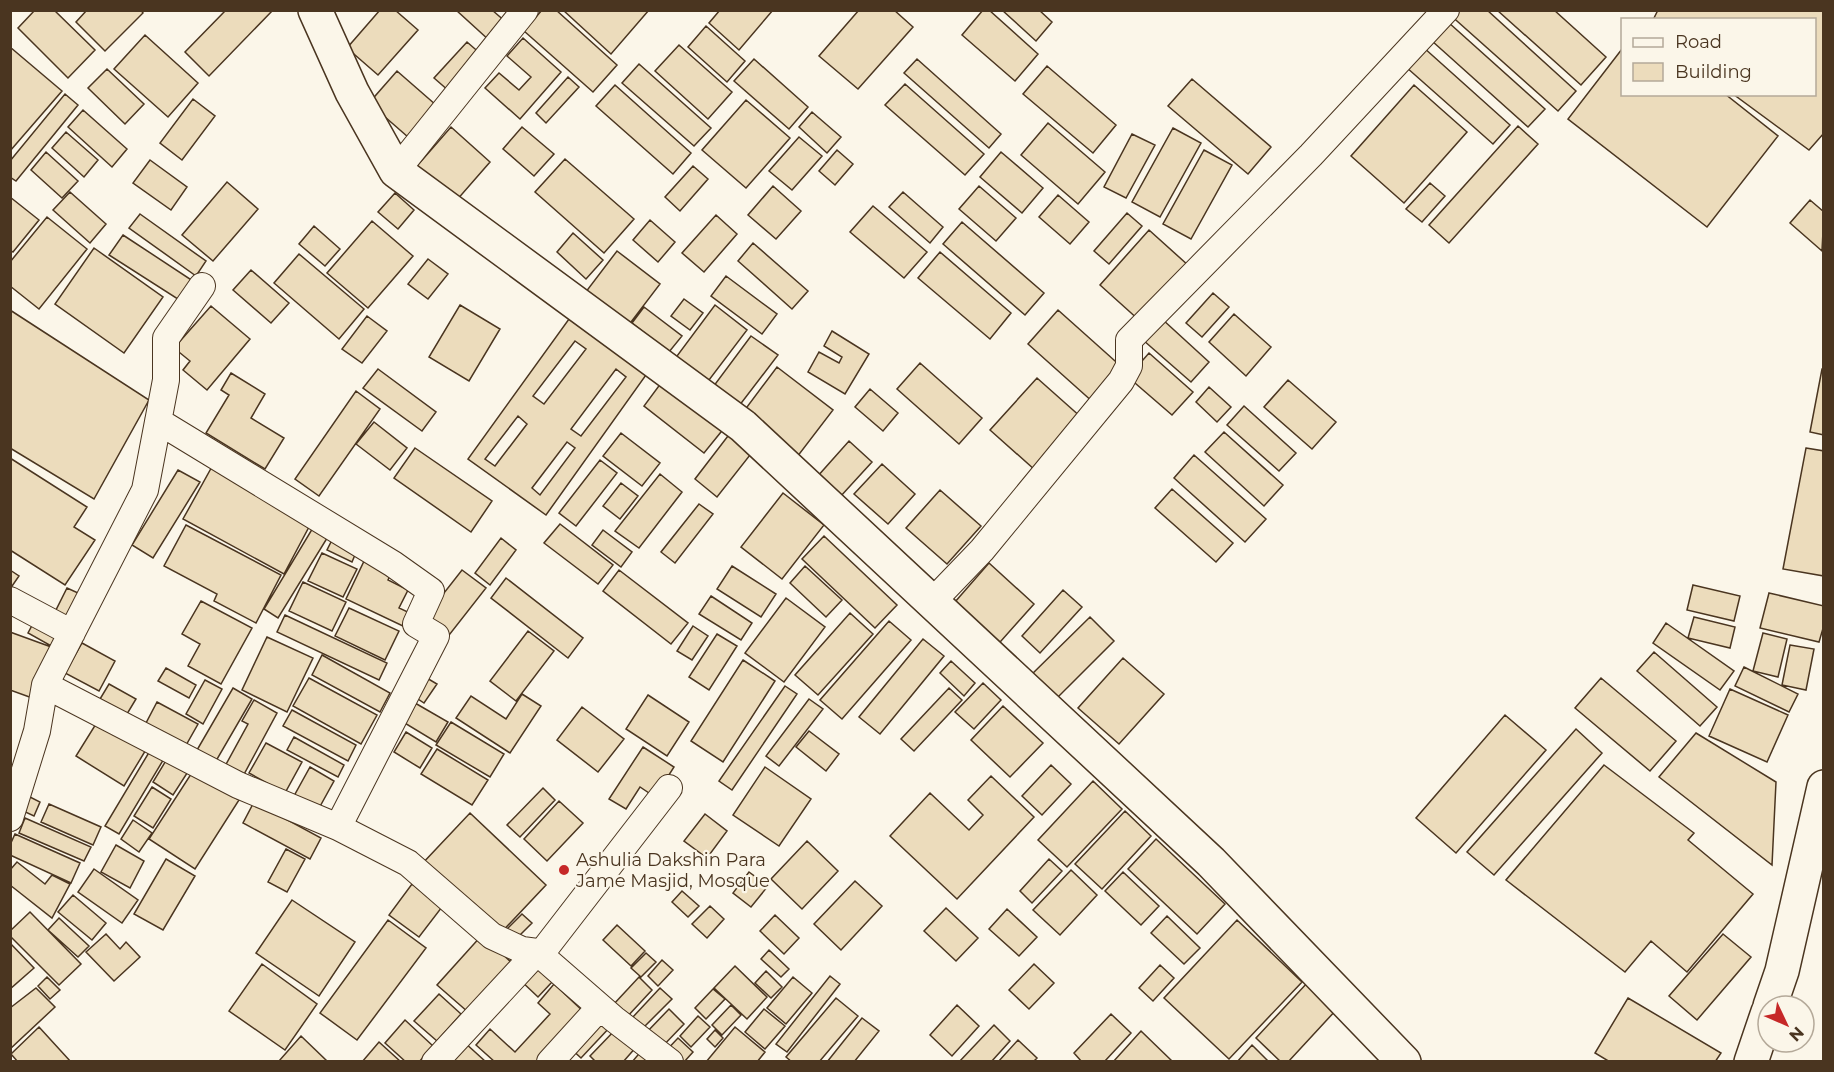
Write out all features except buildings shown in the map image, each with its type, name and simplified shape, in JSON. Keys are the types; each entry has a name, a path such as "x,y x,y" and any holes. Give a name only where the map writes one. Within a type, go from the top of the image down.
{"main road":[{"path":"315,10 352,92 396,171 743,426 1211,862 1404,1062"},
{"path":"1774,994 1782,971 1824,786"},
{"path":"1751,1062 1756,1047"}],"street":[{"path":"396,171 525,10"},
{"path":"932,602 982,550 1121,381 1129,366 1129,340 1311,155 1446,10"},
{"path":"10,818 37,731 45,685 145,490 166,380 166,338 202,286"},
{"path":"158,421 393,564 431,591 416,624 436,636 338,827"},
{"path":"10,600 72,633"},
{"path":"45,685 238,784 338,827 408,863 492,936 522,950 538,953 600,1007 670,1062"},
{"path":"435,1062 538,953 669,788"},
{"path":"550,1062 600,1007"}],"place":[{"name":"Ashulia Dakshin Para Jame Masjid, Mosque","path":"564,870"}]}
